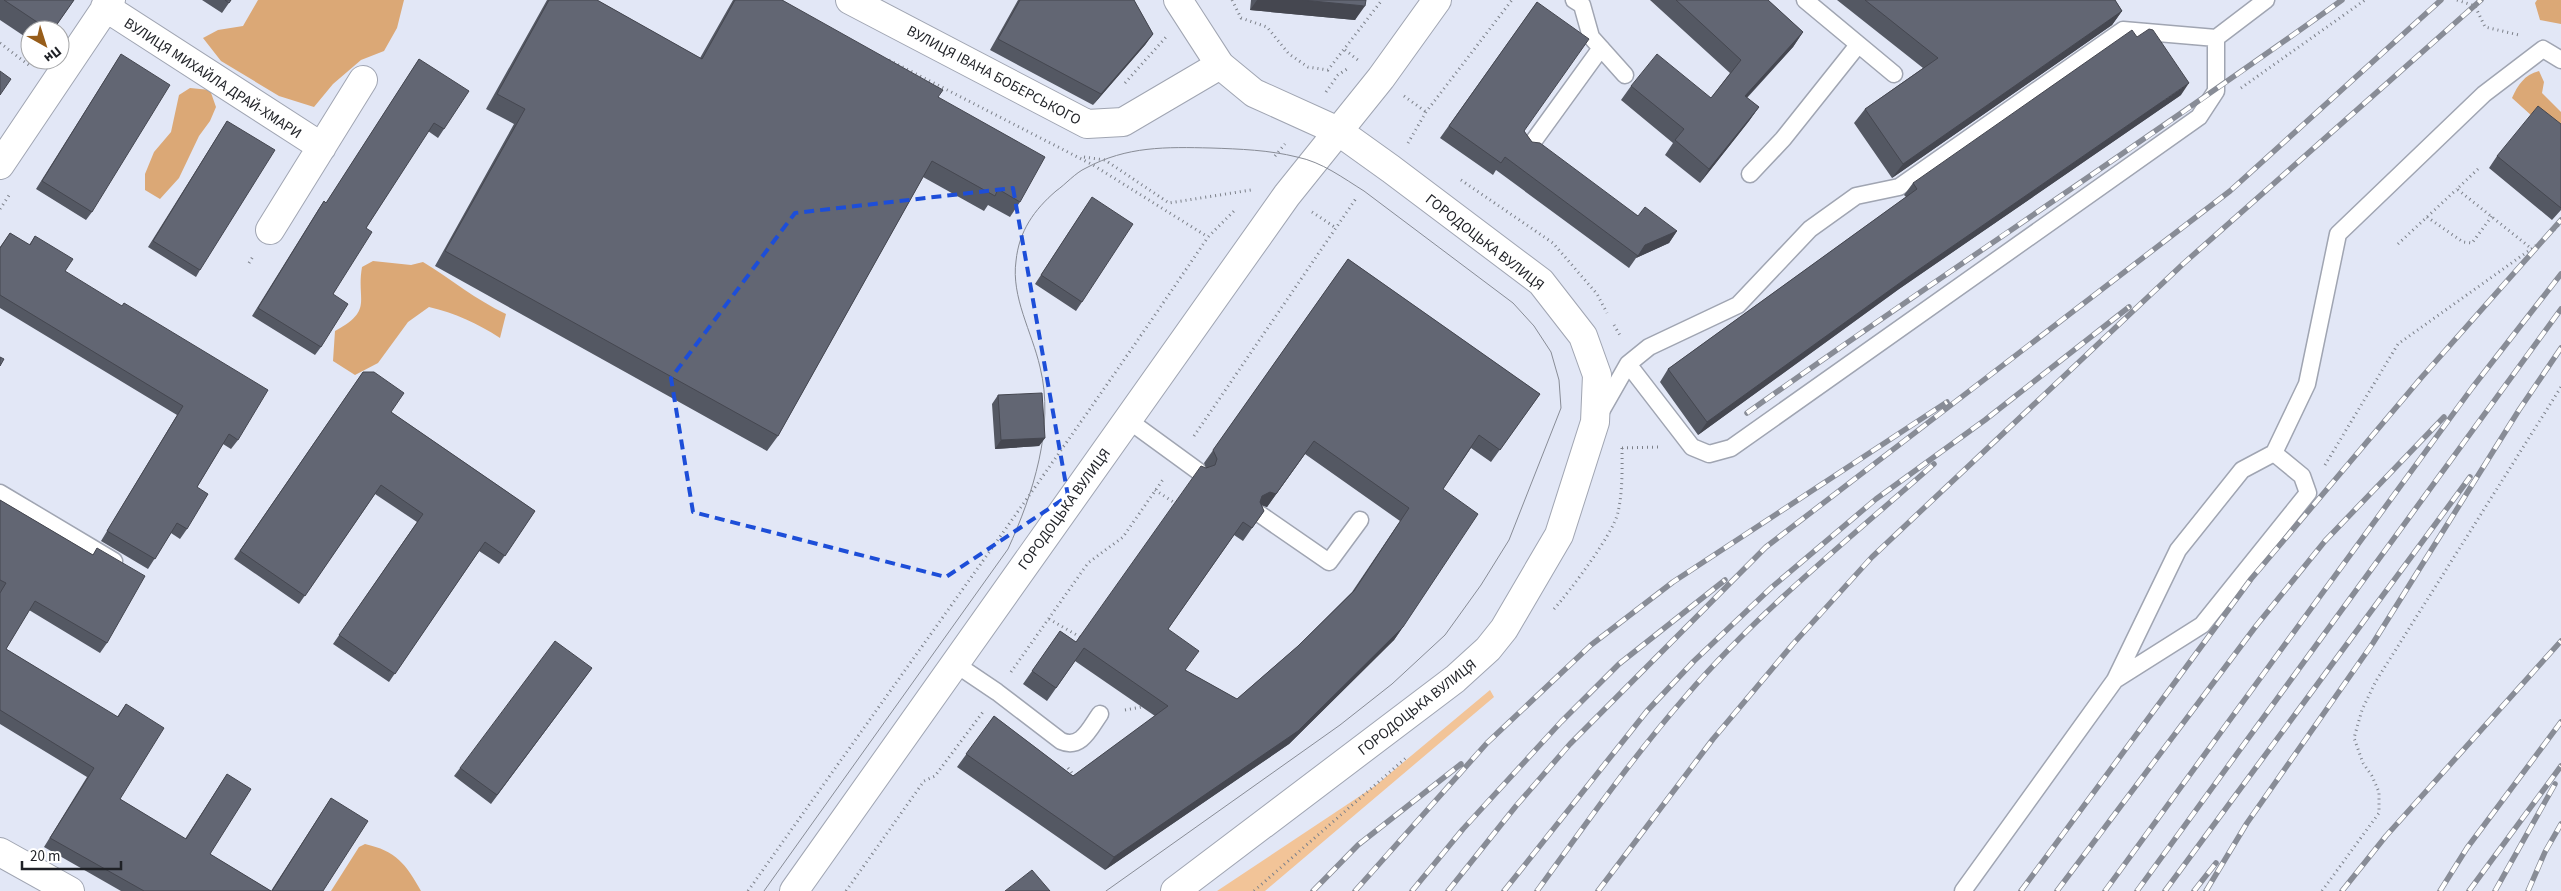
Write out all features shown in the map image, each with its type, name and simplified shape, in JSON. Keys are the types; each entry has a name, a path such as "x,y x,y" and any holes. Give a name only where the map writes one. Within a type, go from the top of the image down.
{"main road":[{"name":"ВУЛИЦЯ ІВАНА БОБЕРСЬКОГО","path":"850,0 1087,124 1123,122 1220,65"},
{"path":"1178,0 1220,65 1254,93 1338,131"},
{"name":"ГОРОДОЦЬКА ВУЛИЦЯ","path":"794,891 1287,195 1381,78 1437,0"},
{"path":"0,165 108,4"},
{"name":"ВУЛИЦЯ МИХАЙЛА ДРАЙ-ХМАРИ","path":"108,4 322,147"},
{"path":"270,230 363,80"},
{"name":"ГОРОДОЦЬКА ВУЛИЦЯ","path":"1175,891 1447,685 1488,649 1504,629 1559,535 1595,422 1597,376 1584,336 1541,282 1338,131"},
{"path":"0,852 70,891"}],"lane":[{"path":"1574,0 1582,5 1591,37 1625,75"},
{"path":"1805,0 1894,74"},
{"path":"1595,422 1628,364 1649,346 1738,305 1810,229 1856,196 1899,187 2123,30 2216,38 2266,0"},
{"path":"1628,364 1692,447 1709,454 1730,448 2199,118 2216,91 2216,38"},
{"path":"1750,174 1783,139 1858,44"},
{"path":"1530,146 1601,48"},
{"path":"1963,891 2114,680 2178,550 2242,470 2274,453 2307,384 2338,234 2484,94 2543,49 2561,60"},
{"path":"1128,420 1198,472"},
{"path":"2114,680 2202,625 2308,493 2302,476 2274,453"},
{"path":"0,493 126,567"},
{"path":"1261,515 1329,562 1360,520"},
{"path":"954,663 997,692 1061,742 1069,745 1080,742 1100,714"}],"path":[{"path":"1232,0 1241,18 1267,27 1290,54 1308,67 1328,70 1382,0"},
{"path":"1405,151 1426,112 1512,0"},
{"path":"2238,90 2365,0"},
{"path":"2457,0 2475,6 2485,27 2522,36 2543,49"},
{"path":"1122,86 1168,36 1163,28"},
{"path":"0,44 20,59"},
{"path":"888,60 1074,156 1208,237"},
{"path":"1074,156 1106,160 1169,203 1256,189 1249,196"},
{"path":"2398,244 2478,170"},
{"path":"2457,189 2532,249"},
{"path":"1193,437 1357,197"},
{"path":"748,891 941,618 1029,499 1208,237 1242,203"},
{"path":"1312,212 1336,228"},
{"path":"2427,217 2463,242 2472,243 2492,216"},
{"path":"2308,493 2398,344 2553,234 2561,223"},
{"path":"2322,891 2379,813 2379,792 2372,776 2363,763 2354,738 2362,710 2376,681 2561,387"},
{"path":"1156,490 1175,503"},
{"path":"1049,619 1080,637"},
{"path":"1068,768 1077,779"}],"highlighted area":[{"path":"1013,188 1068,496 946,577 693,512 671,378 795,213"}],"shaded area":[{"path":"258,0 404,0 397,28 384,51 361,60 333,84 314,107 279,96 221,61 203,38 218,30 243,26"},
{"path":"2537,0 2561,0 2561,24 2540,20 2535,3"},
{"path":"2539,71 2544,82 2542,93 2561,112 2561,142 2512,98 2522,81 2529,75"},
{"path":"190,88 210,90 216,107 210,121 199,136 179,178 160,199 145,190 145,174 154,152 171,132 179,95"},
{"path":"373,261 411,265 423,262 474,296 506,314 500,338 466,319 429,307 408,322 378,363 355,375 333,361 335,331 355,317 359,310 361,304 362,267"},
{"path":"1490,690 1494,697 1265,891 1217,891 1375,786"},
{"path":"365,844 385,851 399,860 421,891 331,891 359,847"}],"building":[{"path":"4,0 74,0 60,20 34,20"},
{"path":"549,0 597,0 702,59 735,0 782,0 943,90 938,97 1045,157 1020,202 998,189 995,196 932,161 778,436 445,251 525,109 497,94"},
{"path":"1020,0 1134,0 1153,34 1101,94 998,39"},
{"path":"1302,0 1366,0 1365,6"},
{"path":"1676,0 1768,0 1803,32 1745,96 1759,107 1709,169 1675,140 1684,129 1631,86 1657,54 1711,98 1741,60"},
{"path":"1865,0 2115,0 2122,11 1903,164 1865,109 1938,58"},
{"path":"1537,2 1589,39 1524,131 1532,142 1540,143 1638,216 1645,207 1677,231 1645,245 1638,256 1505,157 1501,163 1449,126"},
{"path":"2149,29 2153,30 2189,83 1908,277 1707,422 1668,369 1917,189 1913,183 2132,30 2137,37"},
{"path":"121,54 170,85 92,212 42,181"},
{"path":"419,59 469,91 444,129 434,123 366,228 372,232 333,294 348,304 321,347 258,308 324,201 326,203"},
{"path":"0,71 11,79 0,95"},
{"path":"2538,106 2561,124 2561,208 2497,156"},
{"path":"227,121 275,150 200,270 153,241"},
{"path":"1092,197 1133,224 1082,302 1041,275"},
{"path":"10,233 30,245 35,236 73,259 65,271 122,306 124,303 268,390 238,440 229,434 197,487 208,494 187,529 177,523 155,559 107,531 183,406 0,295 0,248"},
{"path":"1348,259 1540,394 1500,450 1479,435 1443,489 1478,514 1403,627 1298,731 1114,857 966,754 994,716 1073,776 1168,706 1084,648 1056,688 1032,671 1060,631 1076,642 1201,466 1206,468 1215,465 1217,459 1213,450","holes":["1314,441 1409,508 1354,591 1298,646 1237,699 1185,670 1199,651 1168,629 1243,522 1252,528 1264,511 1260,502 1262,496 1270,492 1276,494"]},
{"path":"0,357 4,359 0,366"},
{"path":"363,372 374,372 404,393 391,412 535,511 505,556 485,542 395,674 339,635 423,514 381,485 305,596 240,551"},
{"path":"1042,393 1045,438 1001,440 998,395"},
{"path":"0,500 93,555 97,548 145,576 107,643 35,601 6,649 118,717 126,704 164,728 120,799 186,839 227,774 251,789 210,854 271,891 144,891 50,838 94,768 0,710 0,593 6,583 0,580"},
{"path":"555,641 592,668 497,795 460,768"},
{"path":"331,798 368,821 323,891 272,891"},
{"path":"1032,870 1050,891 1005,891"}],"tram line":[{"path":"764,891 1008,549 1026,506 1039,460 1043,436 1044,390 1040,367 1019,301 1015,274 1020,240 1034,214 1048,198 1082,170 1116,155 1162,148 1233,149 1276,153 1306,159 1332,171 1364,191 1513,303 1534,326 1551,352 1559,380 1561,408 1509,540 1481,585 1445,635 1392,684 1340,725 1106,891"}],"railway":[{"path":"1747,413 2342,0"},
{"path":"1448,891 1516,806 1570,744 1766,547 2230,191 2441,0"},
{"path":"1598,891 1713,739 1793,644 1872,557 2183,264 2481,0"},
{"path":"2021,891 2251,579 2421,378 2561,220"},
{"path":"2105,891 2472,388 2561,274"},
{"path":"1504,891 1647,711 1694,661 1772,587 1876,499 1985,420 2129,307"},
{"path":"2137,891 2561,309"},
{"path":"2206,891 2247,823 2373,643 2519,410 2561,348"},
{"path":"1355,891 1487,743 1591,645 1673,582 1947,402"},
{"path":"2057,891 2256,626 2325,541 2444,417"},
{"path":"1537,891 1647,743 1714,664 1806,576 1934,464"},
{"path":"2165,891 2470,477"},
{"path":"1412,891 1463,829 1561,722 1619,664 1725,580"},
{"path":"2342,891 2386,836 2561,641"},
{"path":"2440,891 2467,848 2561,722"},
{"path":"1313,891 1358,845 1461,764"},
{"path":"2469,891 2561,766"},
{"path":"2495,891 2555,784"},
{"path":"2528,891 2545,852 2561,824"},
{"path":"2194,891 2216,863"}]}
